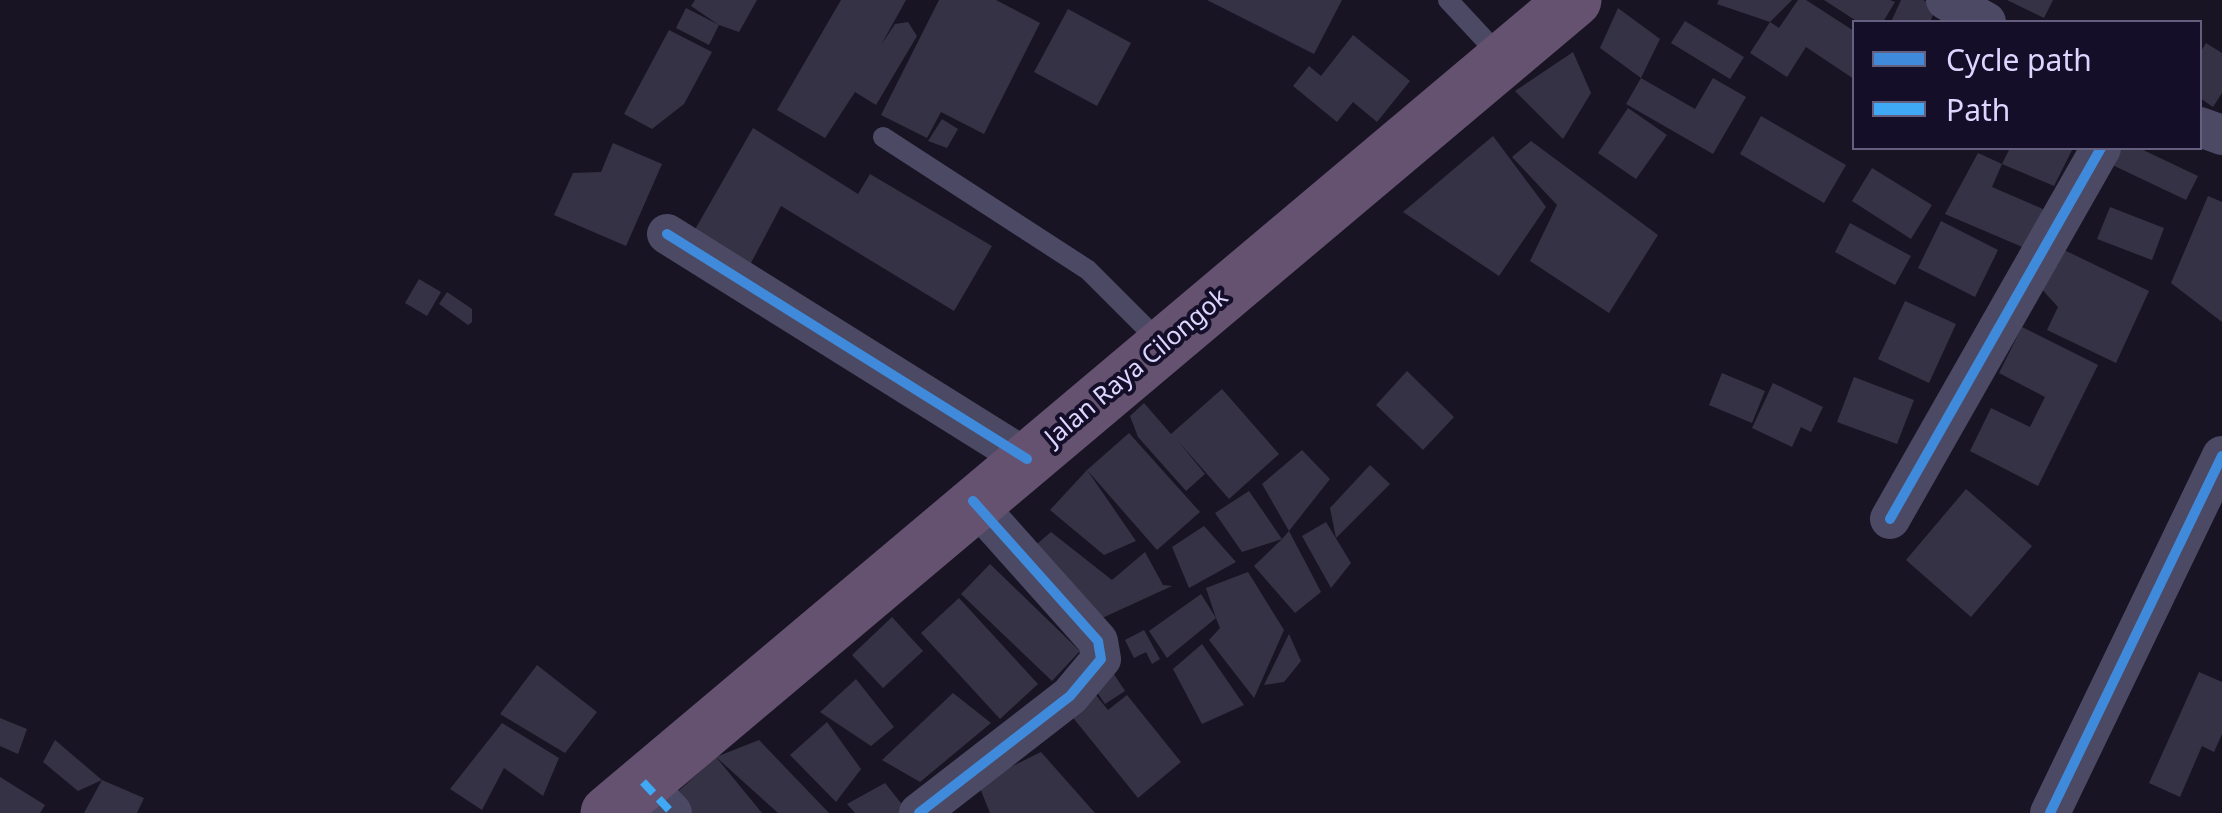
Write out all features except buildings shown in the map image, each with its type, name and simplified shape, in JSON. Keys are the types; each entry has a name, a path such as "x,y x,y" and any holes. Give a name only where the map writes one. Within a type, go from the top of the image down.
{"highway":[{"name":"Jalan Raya Cilongok","path":"641,803 974,501 1165,346 1574,0"}],"street":[{"path":"1946,0 1982,20"},
{"path":"1890,519 2100,150"},
{"path":"667,234 1027,459"},
{"path":"2050,813 2222,456"},
{"path":"919,813 1070,696 1101,659 1098,641 974,501"}],"lane":[{"path":"1448,0 1503,59"},
{"path":"883,137 1088,270 1165,346"}],"marked path":[{"path":"643,782 672,813"}],"cycle path":[{"path":"1890,519 2100,150"},
{"path":"667,234 1027,459"},
{"path":"2050,813 2222,456"},
{"path":"919,813 1070,696 1101,659 1098,641 973,501"}]}
